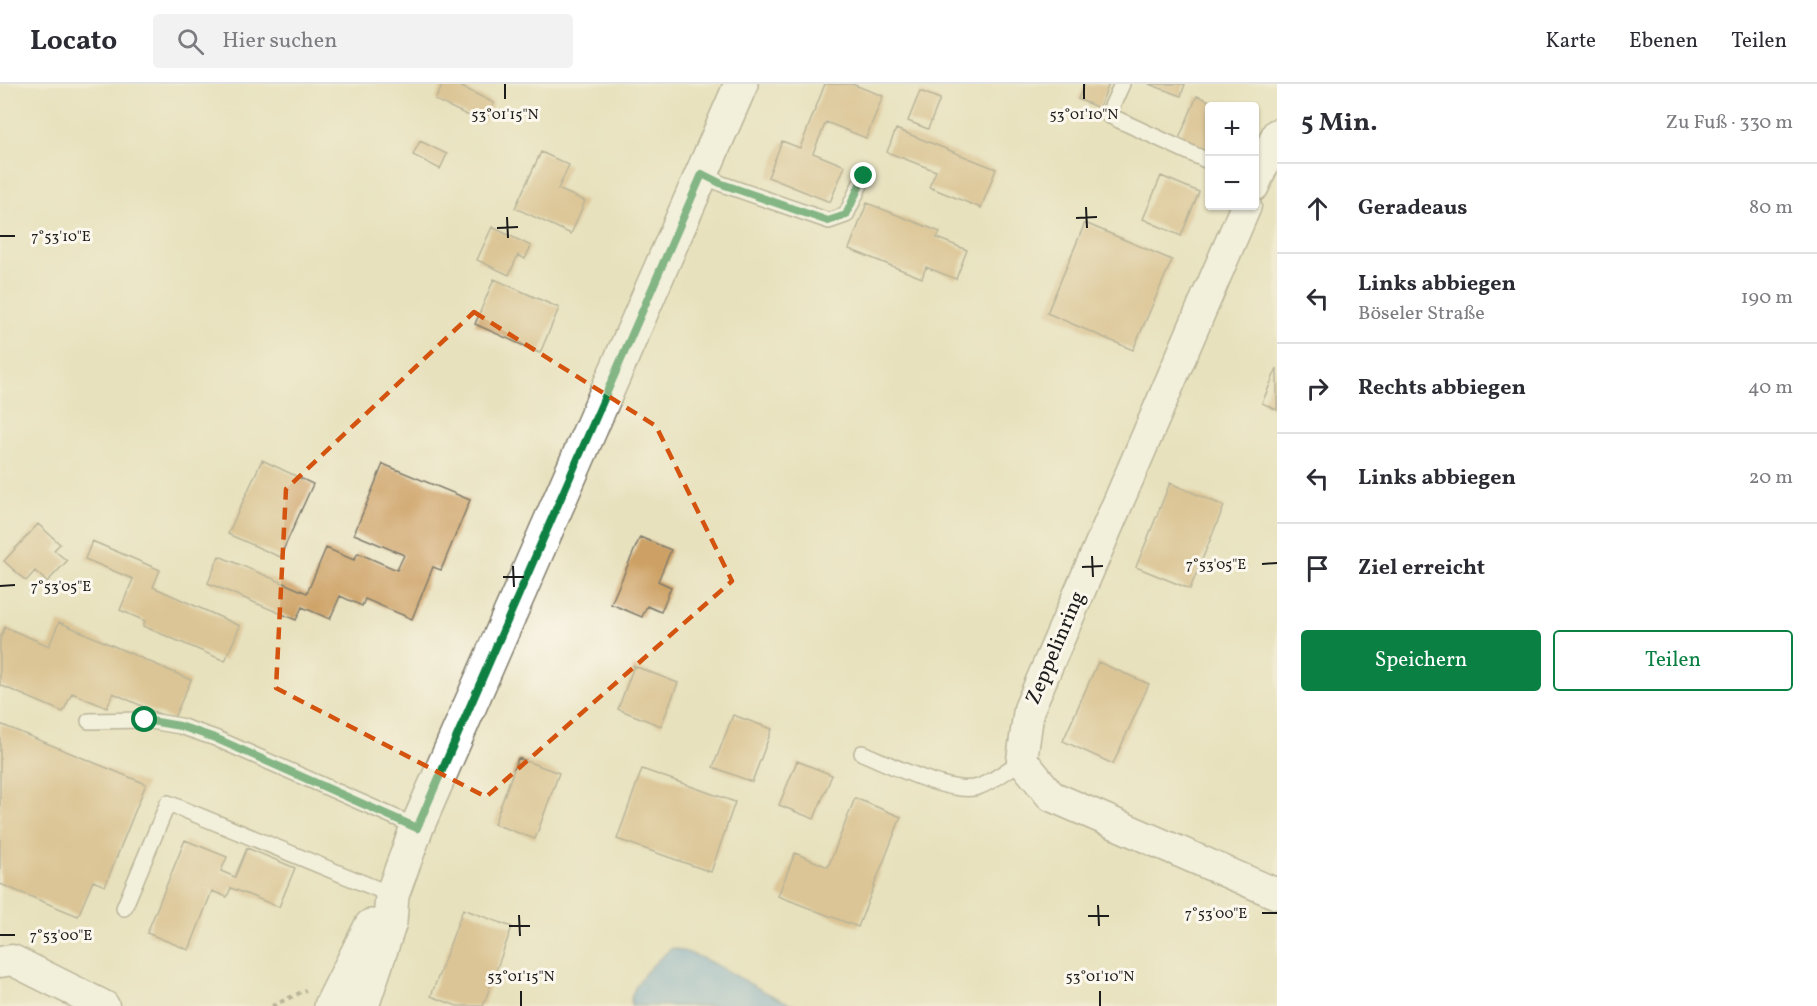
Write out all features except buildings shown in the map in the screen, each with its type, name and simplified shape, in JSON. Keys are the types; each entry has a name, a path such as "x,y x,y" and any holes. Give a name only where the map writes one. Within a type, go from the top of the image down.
{"main road":[{"path":"331,1006 375,918 392,895 417,828 739,85"},
{"path":"362,1006 390,922 392,895"}],"street":[{"name":"Zeppelinring","path":"1259,175 1277,134"},
{"name":"Zeppelinring","path":"1022,760 1029,709 1244,210"},
{"path":"1022,760 1051,796 1277,894"},
{"path":"0,962 12,960 104,1006"}],"lane":[{"path":"1122,84 1108,115 1205,160"},
{"path":"702,174 722,184 828,221 846,215 864,176"},
{"path":"90,721 145,720 180,726 215,738 417,828"},
{"path":"862,753 954,789 976,788 995,779 1022,760"},
{"path":"124,908 168,803 392,895"}],"highlighted area":[{"path":"474,312 656,426 732,581 486,797 276,688 286,489"}],"water":[{"path":"672,948 704,959 765,992 797,1006 631,1006 631,998 639,982 652,966"}],"route":[{"path":"145,720 180,726 215,738 417,828 702,174 722,184 828,221 846,215 864,176"}]}
